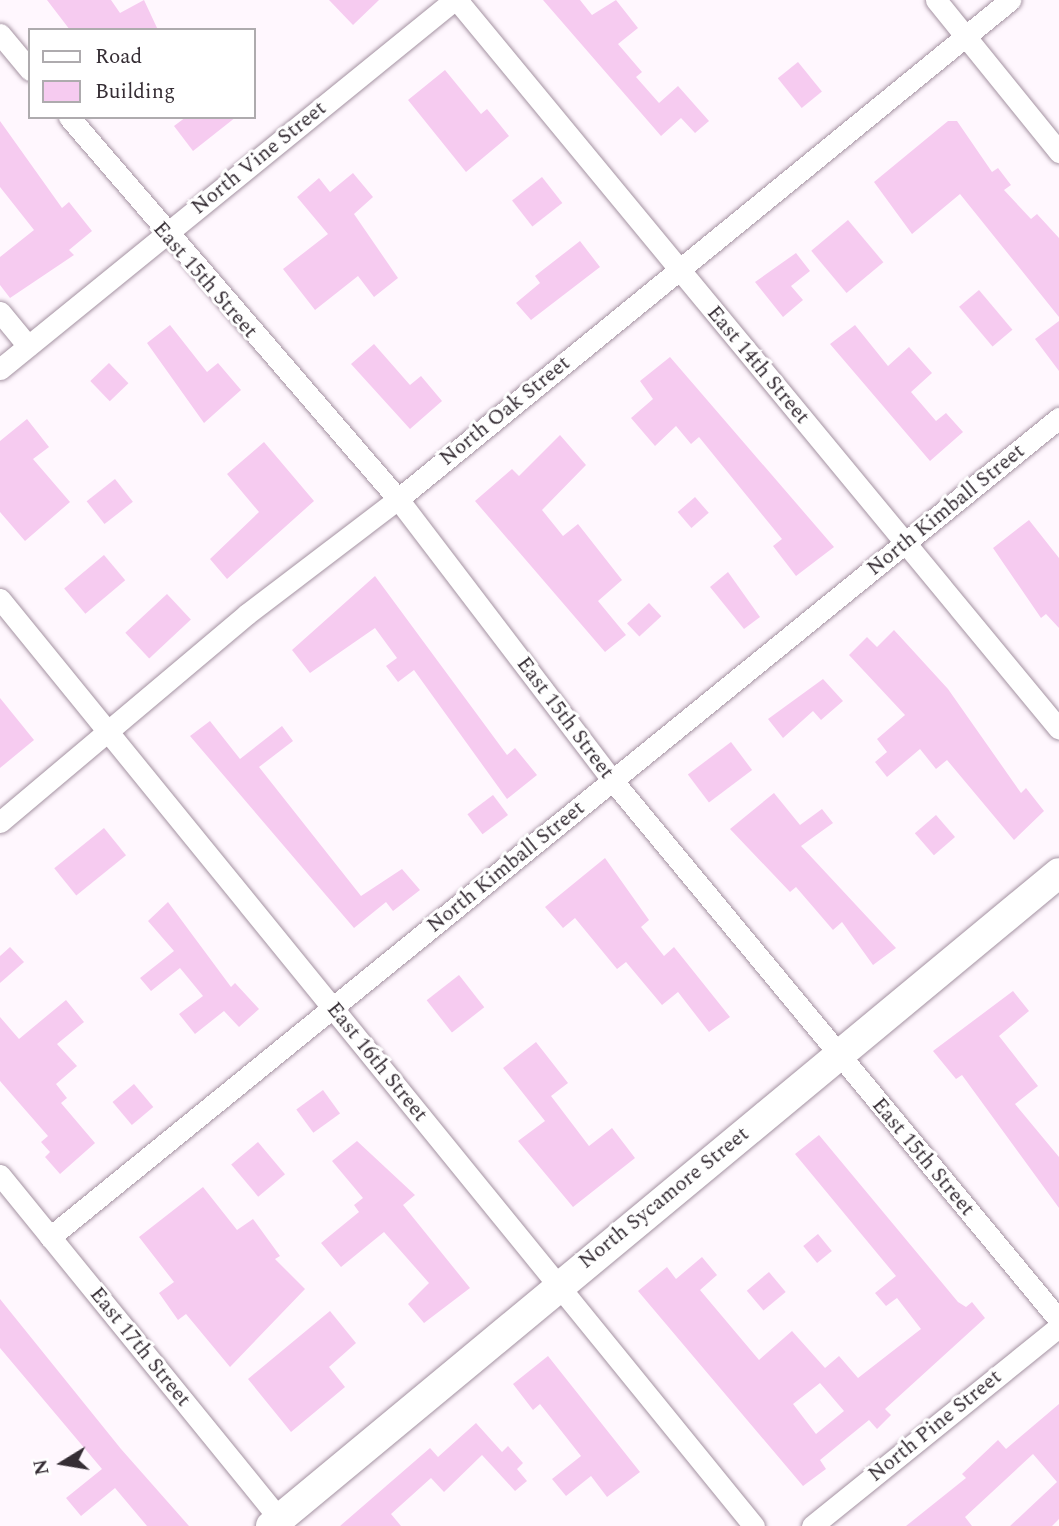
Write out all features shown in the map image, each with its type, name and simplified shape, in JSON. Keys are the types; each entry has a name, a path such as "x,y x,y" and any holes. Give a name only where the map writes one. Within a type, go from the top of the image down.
{"main road":[{"name":"North Sycamore Street","path":"275,1522 558,1285 1059,873"}],"street":[{"name":"North Vine Street","path":"0,369 456,0"},
{"name":"East 14th Street","path":"456,0 1059,729"},
{"path":"936,0 1059,152"},
{"name":"North Oak Street","path":"0,822 106,731 398,499 679,270 821,149 968,39 1010,0"},
{"path":"0,34 28,68"},
{"name":"East 15th Street","path":"71,119 165,235 398,499 613,780 1059,1320"},
{"path":"0,312 28,346"},
{"name":"North Kimball Street","path":"50,1237 1059,418"},
{"name":"East 16th Street","path":"0,599 754,1526"},
{"name":"East 17th Street","path":"0,1175 275,1522"},
{"name":"North Pine Street","path":"812,1526 1059,1326"}],"building":[{"path":"47,0 111,0 120,13 144,0 157,28 68,28"},
{"path":"329,0 379,0 353,25"},
{"path":"543,0 580,0 592,15 616,0 638,28 618,44 642,72 636,77 659,103 678,86 709,121 695,133 681,118 661,136"},
{"path":"798,62 822,92 802,108 778,78"},
{"path":"445,70 481,114 487,109 509,136 466,172 408,100"},
{"path":"183,119 233,119 193,151 174,126"},
{"path":"0,121 62,208 69,202 92,231 69,250 74,255 10,298 0,285 0,257 34,230 0,187"},
{"path":"948,121 957,121 992,172 998,168 1011,185 1004,190 1031,219 1037,214 1059,238 1059,317 960,194 912,234 874,182"},
{"path":"353,173 373,197 354,214 398,278 374,297 358,276 315,310 283,269 328,234 297,197 319,178 330,192"},
{"path":"542,177 562,203 532,226 512,200"},
{"path":"848,220 883,262 847,293 811,251"},
{"path":"580,241 600,267 531,320 516,303 540,283 535,276"},
{"path":"796,253 810,271 791,286 803,300 783,317 755,282"},
{"path":"979,290 1012,330 993,347 959,307"},
{"path":"1059,321 1059,371 1035,339"},
{"path":"170,325 207,372 218,363 241,390 204,423 147,343"},
{"path":"855,325 888,366 909,347 932,373 911,392 936,421 946,413 963,432 930,461 830,344"},
{"path":"374,344 410,385 421,376 442,401 410,429 351,364"},
{"path":"670,357 834,547 796,576 773,546 782,539 699,437 691,444 676,426 655,446 631,418 653,399 640,381"},
{"path":"109,363 128,383 110,401 90,381"},
{"path":"27,419 49,447 33,459 70,502 25,541 0,512 0,441"},
{"path":"560,435 586,465 542,510 563,536 578,524 622,580 598,601 626,635 605,652 475,501 512,469 519,476"},
{"path":"264,442 314,501 227,579 210,559 259,512 227,474"},
{"path":"115,479 133,502 104,524 87,501"},
{"path":"695,497 709,513 691,528 678,512"},
{"path":"1029,520 1059,558 1059,628 1046,614 1041,618 993,548"},
{"path":"104,555 125,580 85,614 64,588"},
{"path":"728,572 760,617 744,629 710,587"},
{"path":"375,576 507,755 515,748 537,775 507,799 414,670 398,682 386,666 397,658 375,628 310,673 292,650"},
{"path":"167,594 191,620 149,658 125,633"},
{"path":"649,603 661,616 639,637 627,623"},
{"path":"894,630 948,689 1021,793 1026,788 1044,811 1014,840 947,760 936,769 920,749 887,777 875,762 887,752 877,739 905,715 849,655 867,637 877,647"},
{"path":"823,679 843,701 821,720 813,711 783,738 768,719"},
{"path":"0,698 34,740 0,768"},
{"path":"210,721 240,759 282,726 293,741 259,767 361,896 402,869 420,890 393,911 386,902 354,928 190,736"},
{"path":"731,742 752,770 709,802 688,774"},
{"path":"774,793 800,825 822,809 833,823 801,846 896,948 873,965 842,922 833,930 796,887 790,892 730,829"},
{"path":"493,795 508,815 482,834 467,814"},
{"path":"936,815 955,837 934,855 915,833"},
{"path":"104,828 126,855 76,895 54,868"},
{"path":"605,858 649,920 641,927 664,956 674,947 730,1017 709,1032 678,992 662,1005 626,962 617,969 575,918 563,928 545,907"},
{"path":"168,902 231,987 235,983 259,1009 239,1027 224,1011 195,1034 179,1014 203,996 180,968 151,991 140,978 174,951 148,921"},
{"path":"10,947 24,962 0,983 0,956"},
{"path":"459,975 484,1007 452,1033 427,1000"},
{"path":"1013,991 1029,1011 999,1036 1038,1086 1015,1104 1059,1157 1059,1208 962,1075 956,1079 933,1051"},
{"path":"66,1000 84,1022 57,1044 77,1066 56,1084 67,1098 61,1103 95,1143 60,1174 45,1157 50,1152 41,1142 48,1136 0,1081 0,1017 19,1039"},
{"path":"536,1042 568,1083 551,1096 589,1146 612,1128 635,1158 573,1207 518,1141 545,1121 503,1068"},
{"path":"134,1084 153,1107 132,1125 113,1102"},
{"path":"323,1090 340,1113 313,1133 296,1109"},
{"path":"819,1135 958,1302 966,1307 972,1302 985,1318 885,1409 891,1415 877,1429 869,1420 820,1460 826,1469 803,1486 638,1291 667,1267 676,1279 702,1257 717,1275 700,1290 759,1360 792,1331 825,1368 839,1356 858,1378 921,1329 897,1298 886,1306 875,1293 896,1276 795,1154","holes":["820,1383 844,1411 816,1434 793,1404"]},
{"path":"357,1141 415,1195 403,1205 470,1288 424,1323 408,1304 429,1283 384,1232 341,1267 321,1243 359,1212 354,1205 363,1198 332,1161"},
{"path":"258,1142 285,1174 258,1197 231,1164"},
{"path":"203,1187 237,1230 253,1219 280,1256 275,1259 305,1289 230,1367 186,1314 178,1320 159,1293 174,1282 139,1237"},
{"path":"818,1234 832,1251 817,1263 803,1246"},
{"path":"769,1272 786,1292 763,1311 747,1291"},
{"path":"0,1299 121,1449 189,1526 147,1526 115,1488 81,1516 66,1498 102,1469 0,1348"},
{"path":"330,1311 356,1343 329,1367 345,1387 291,1432 248,1379"},
{"path":"548,1356 640,1472 607,1497 591,1476 566,1496 552,1479 581,1456 540,1404 533,1410 513,1384"},
{"path":"1059,1404 1059,1519 1052,1526 1010,1526 1057,1482 1033,1454 965,1517 972,1526 906,1526 966,1478 962,1474 998,1440 1006,1449"},
{"path":"476,1423 502,1452 508,1446 523,1463 517,1469 527,1481 515,1491 482,1455 444,1492 431,1478 391,1514 401,1526 340,1526 430,1448 438,1457"}]}
